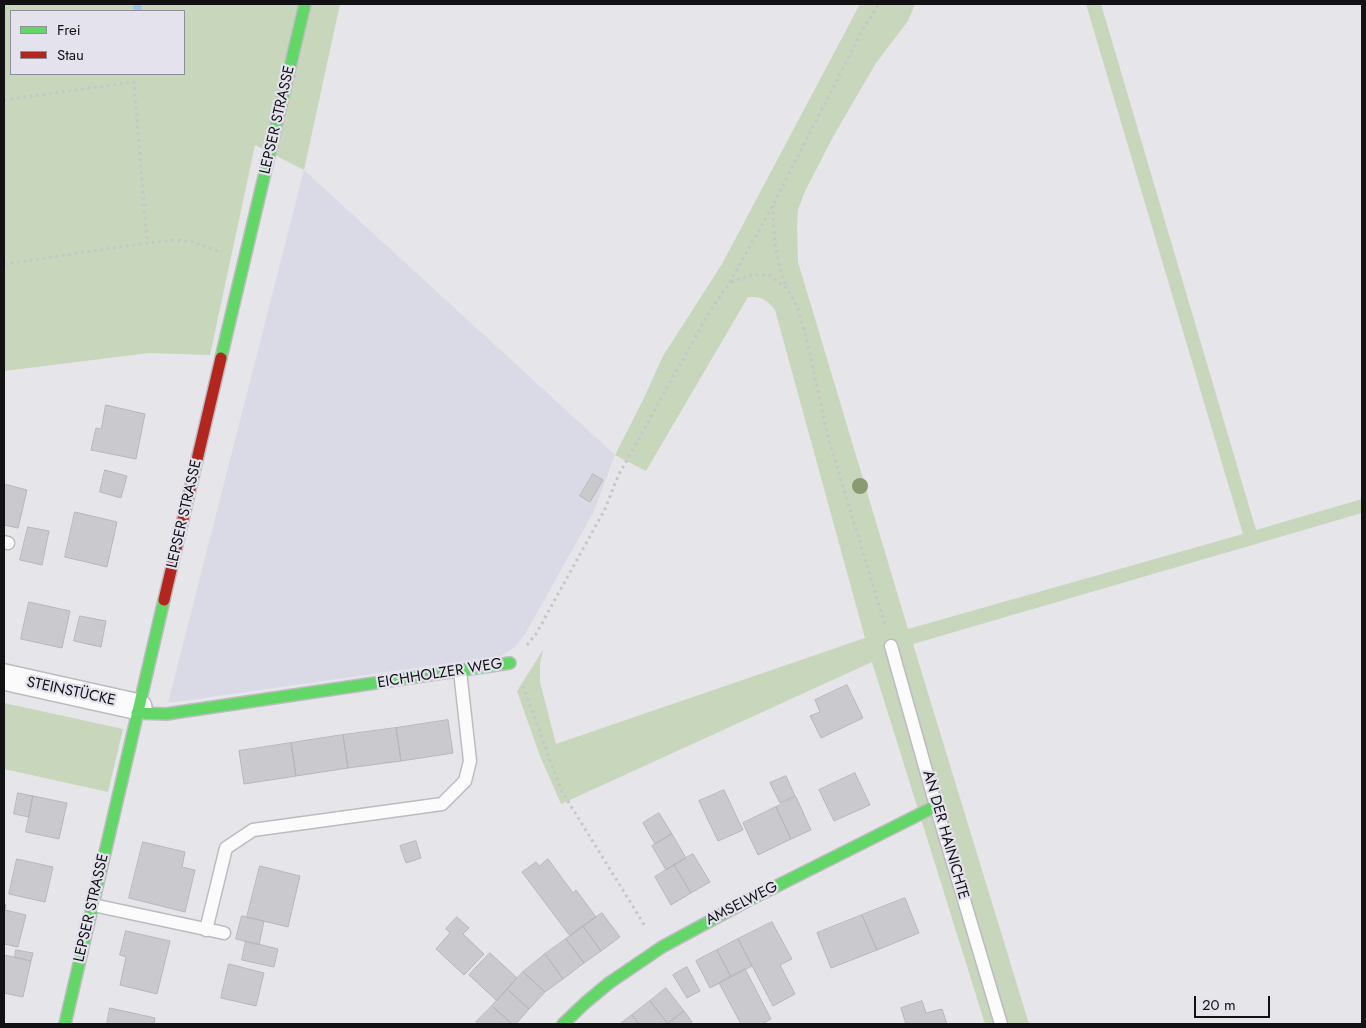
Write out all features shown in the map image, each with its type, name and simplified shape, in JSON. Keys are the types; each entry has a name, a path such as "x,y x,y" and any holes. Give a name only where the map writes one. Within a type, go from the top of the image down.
{"street":[{"name":"LEPSER STRASSE","path":"66,1024 138,710 305,4"},
{"name":"EICHHOLZER WEG","path":"138,710 166,714 460,672 510,663"},
{"name":"STEINSTÜCKE","path":"4,677 138,710"},
{"name":"AMSELWEG","path":"562,1024 577,1008 618,976 691,930 936,806"}],"lane":[{"name":"AN DER HAINICHTE","path":"892,646 936,806 1001,1024"},
{"path":"206,930 226,848 253,830 442,804 465,781 470,761 460,672"},
{"path":"93,905 224,933"}],"path":[{"path":"510,663 536,634 605,509 627,459 707,316 730,282 773,205 863,29 879,4"},
{"path":"4,100 134,82 147,243"},
{"path":"773,205 773,230 779,266 787,288 797,306 806,336 828,437 892,646"},
{"path":"4,264 177,240 193,242 244,260"},
{"path":"730,282 751,275 769,275 787,288"},
{"name":"EICHHOLZER WEG","path":"510,663 523,685 561,790 660,949"}],"shaded area":[{"path":"304,170 615,455 593,513 525,634 514,648 500,656 168,703"}],"green space":[{"path":"340,4 304,170 255,145 210,355 149,353 4,371 4,5"},
{"path":"860,4 915,4 908,21 876,63 834,135 805,191 798,210 798,262 908,629 1243,534 1086,4 1101,4 1256,530 1362,499 1362,513 913,644 1029,1024 985,1024 872,662 561,804 540,756 517,691 543,650 540,664 540,682 556,744 865,638 775,310 766,301 757,297 748,297 646,471 615,455 663,356 722,264"},
{"path":"4,703 123,729 108,792 4,769"}],"building":[{"path":"106,405 145,414 136,459 91,450 96,428 101,429"},
{"path":"105,470 127,476 121,498 100,492"},
{"path":"593,474 603,480 590,502 580,496"},
{"path":"4,484 27,490 18,528 4,525"},
{"path":"75,512 117,522 107,567 65,557"},
{"path":"28,527 49,531 42,565 20,560"},
{"path":"29,602 70,611 62,648 21,639"},
{"path":"80,616 106,621 101,647 74,641"},
{"path":"847,685 863,718 821,738 810,716 820,712 815,700"},
{"path":"448,720 453,753 401,761 396,728"},
{"path":"396,728 401,761 348,768 343,735"},
{"path":"343,735 348,768 296,776 291,743"},
{"path":"291,743 296,776 244,784 239,751"},
{"path":"855,773 870,805 834,821 819,790"},
{"path":"786,776 795,796 780,803 770,783"},
{"path":"724,790 743,830 718,841 699,801"},
{"path":"18,793 33,796 29,817 14,814"},
{"path":"33,796 67,803 59,839 26,832"},
{"path":"796,797 811,830 791,839 776,807"},
{"path":"776,807 791,839 758,855 743,823"},
{"path":"659,813 672,834 655,844 643,823"},
{"path":"672,834 686,858 666,870 652,846"},
{"path":"416,841 421,858 406,863 400,846"},
{"path":"143,842 185,852 182,867 195,870 185,912 129,898"},
{"path":"693,854 710,882 691,893 674,865"},
{"path":"17,859 53,867 45,902 9,894"},
{"path":"548,859 573,893 576,890 596,917 570,936 522,872 536,862 539,866"},
{"path":"674,865 691,893 671,905 655,877"},
{"path":"260,866 300,876 288,927 247,917"},
{"path":"905,898 919,933 877,950 862,915"},
{"path":"4,904 6,905 5,910 26,915 18,947 4,944"},
{"path":"602,913 620,937 601,951 583,926"},
{"path":"862,915 877,950 831,968 817,933"},
{"path":"242,916 264,921 259,945 236,939"},
{"path":"457,917 469,928 463,934 484,954 464,975 436,949 450,933 446,929"},
{"path":"772,922 792,959 780,965 795,994 773,1006 738,939"},
{"path":"583,926 601,951 584,963 566,939"},
{"path":"126,931 170,941 157,994 120,985 126,957 120,955"},
{"path":"566,939 584,963 563,979 545,954"},
{"path":"738,939 752,966 731,977 717,950"},
{"path":"246,941 278,949 274,967 242,960"},
{"path":"16,950 33,953 31,961 15,957"},
{"path":"717,950 731,977 710,988 696,961"},
{"path":"490,953 517,978 497,1001 469,975"},
{"path":"545,954 563,979 545,992 523,972"},
{"path":"4,955 31,961 23,997 4,993"},
{"path":"229,964 264,973 256,1006 221,998"},
{"path":"687,967 700,991 687,998 673,975"},
{"path":"745,969 771,1019 762,1024 741,1024 719,983"},
{"path":"523,972 545,992 529,1009 507,989"},
{"path":"666,988 684,1011 668,1024 650,1001"},
{"path":"507,989 529,1009 516,1024 512,1024 492,1006"},
{"path":"650,1001 668,1024 639,1024 632,1015"},
{"path":"922,1001 926,1013 942,1009 947,1024 906,1024 901,1008"},
{"path":"492,1006 512,1024 479,1024 476,1022"},
{"path":"110,1008 155,1018 154,1024 107,1024"},
{"path":"684,1011 692,1022 689,1024 667,1024"},
{"path":"632,1015 639,1024 620,1024"}],"waterway":[{"path":"137,4 138,10"}],"traffic: fast":[{"path":"221,358 305,4"},
{"path":"65,1024 164,600"},
{"path":"137,713 166,714 510,663"},
{"path":"563,1024 609,983 662,947 745,902 936,806"}],"traffic: jam":[{"path":"164,600 221,358"}]}
